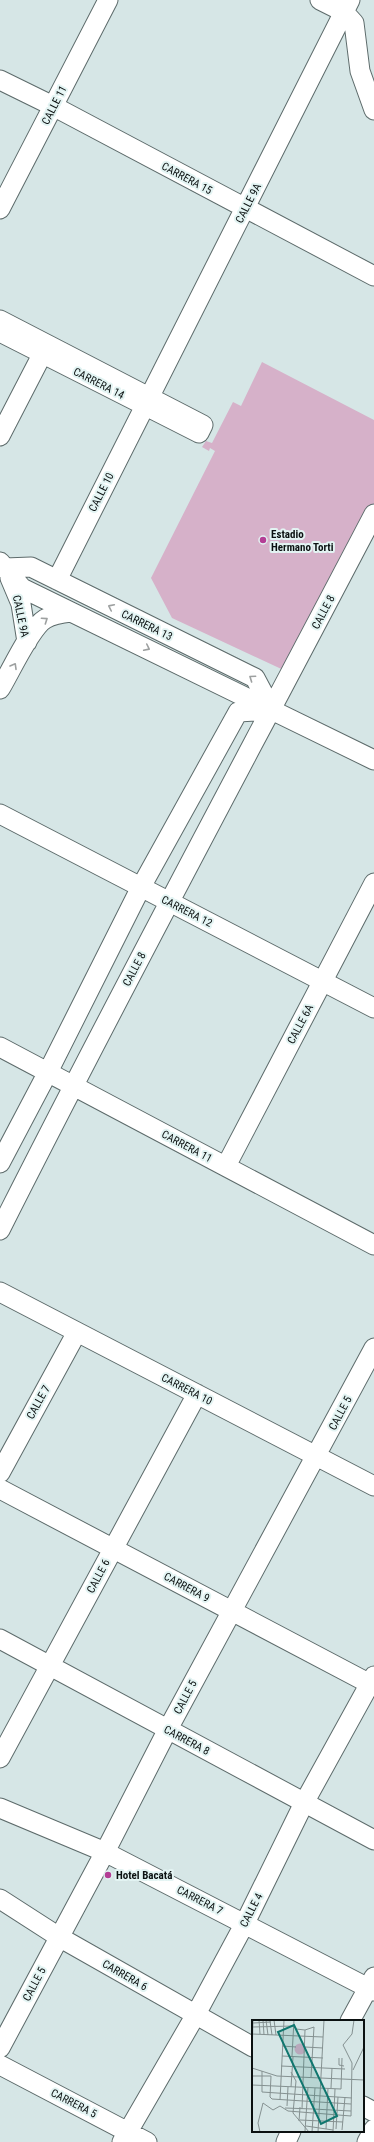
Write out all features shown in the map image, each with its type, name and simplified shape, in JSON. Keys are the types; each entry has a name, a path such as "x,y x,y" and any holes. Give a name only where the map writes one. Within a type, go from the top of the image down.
{"street":[{"name":"CALLE 11","path":"0,209 108,0"},
{"path":"320,0 347,6 354,23 360,71 374,110"},
{"name":"CALLE 9A","path":"146,401 347,6"},
{"name":"CARRERA 15","path":"0,80 53,106 374,276"},
{"path":"0,320 44,349 0,436"},
{"name":"CARRERA 14","path":"0,332 44,349 146,401 199,433"},
{"name":"CALLE 10","path":"57,580 146,401"},
{"name":"CALLE 8","path":"0,1230 73,1085 373,518"},
{"name":"CALLE 9A","path":"2,565 21,604 27,642"},
{"name":"CARRERA 13","path":"2,565 31,567 256,678 272,710"},
{"name":"CARRERA 13","path":"2,565 22,588 374,760"},
{"name":"CALLE 9A","path":"0,689 34,629 44,619 57,614 71,612"},
{"path":"0,1163 48,1072 141,887 238,712 272,710"},
{"name":"CARRERA 12","path":"0,814 374,1008"},
{"name":"CALLE 6A","path":"226,1166 374,883"},
{"name":"CARRERA 11","path":"0,1047 374,1245"},
{"name":"CARRERA 10","path":"0,1292 374,1486"},
{"name":"CALLE 7","path":"0,1473 77,1332"},
{"name":"CALLE 5","path":"0,2048 105,1852 168,1729 317,1456 374,1348"},
{"name":"CALLE 6","path":"0,1758 197,1394"},
{"name":"CARRERA 9","path":"0,1489 232,1611 373,1682"},
{"name":"CARRERA 8","path":"0,1639 374,1840"},
{"name":"CALLE 4","path":"125,2136 195,2016 245,1923 304,1803 373,1682"},
{"name":"CARRERA 7","path":"0,1808 105,1852 372,1985"},
{"name":"CARRERA 6","path":"0,1899 59,1937 195,2016 252,2046"},
{"path":"351,2020 372,1985"},
{"name":"CARRERA 5","path":"0,2065 125,2136 147,2142"},
{"path":"364,2107 374,2112"},
{"path":"367,2142 374,2129"},
{"path":"286,2142 291,2132"}],"shaded area":[{"name":"Estadio Hermano Torti","path":"262,362 374,420 374,503 290,673 172,618 151,578 215,451 210,448 209,451 202,447 206,441 212,443 233,402 241,406"}],"place":[{"name":"Estadio Hermano Torti","path":"263,540"},
{"name":"Hotel Bacatá","path":"108,1875"}]}
